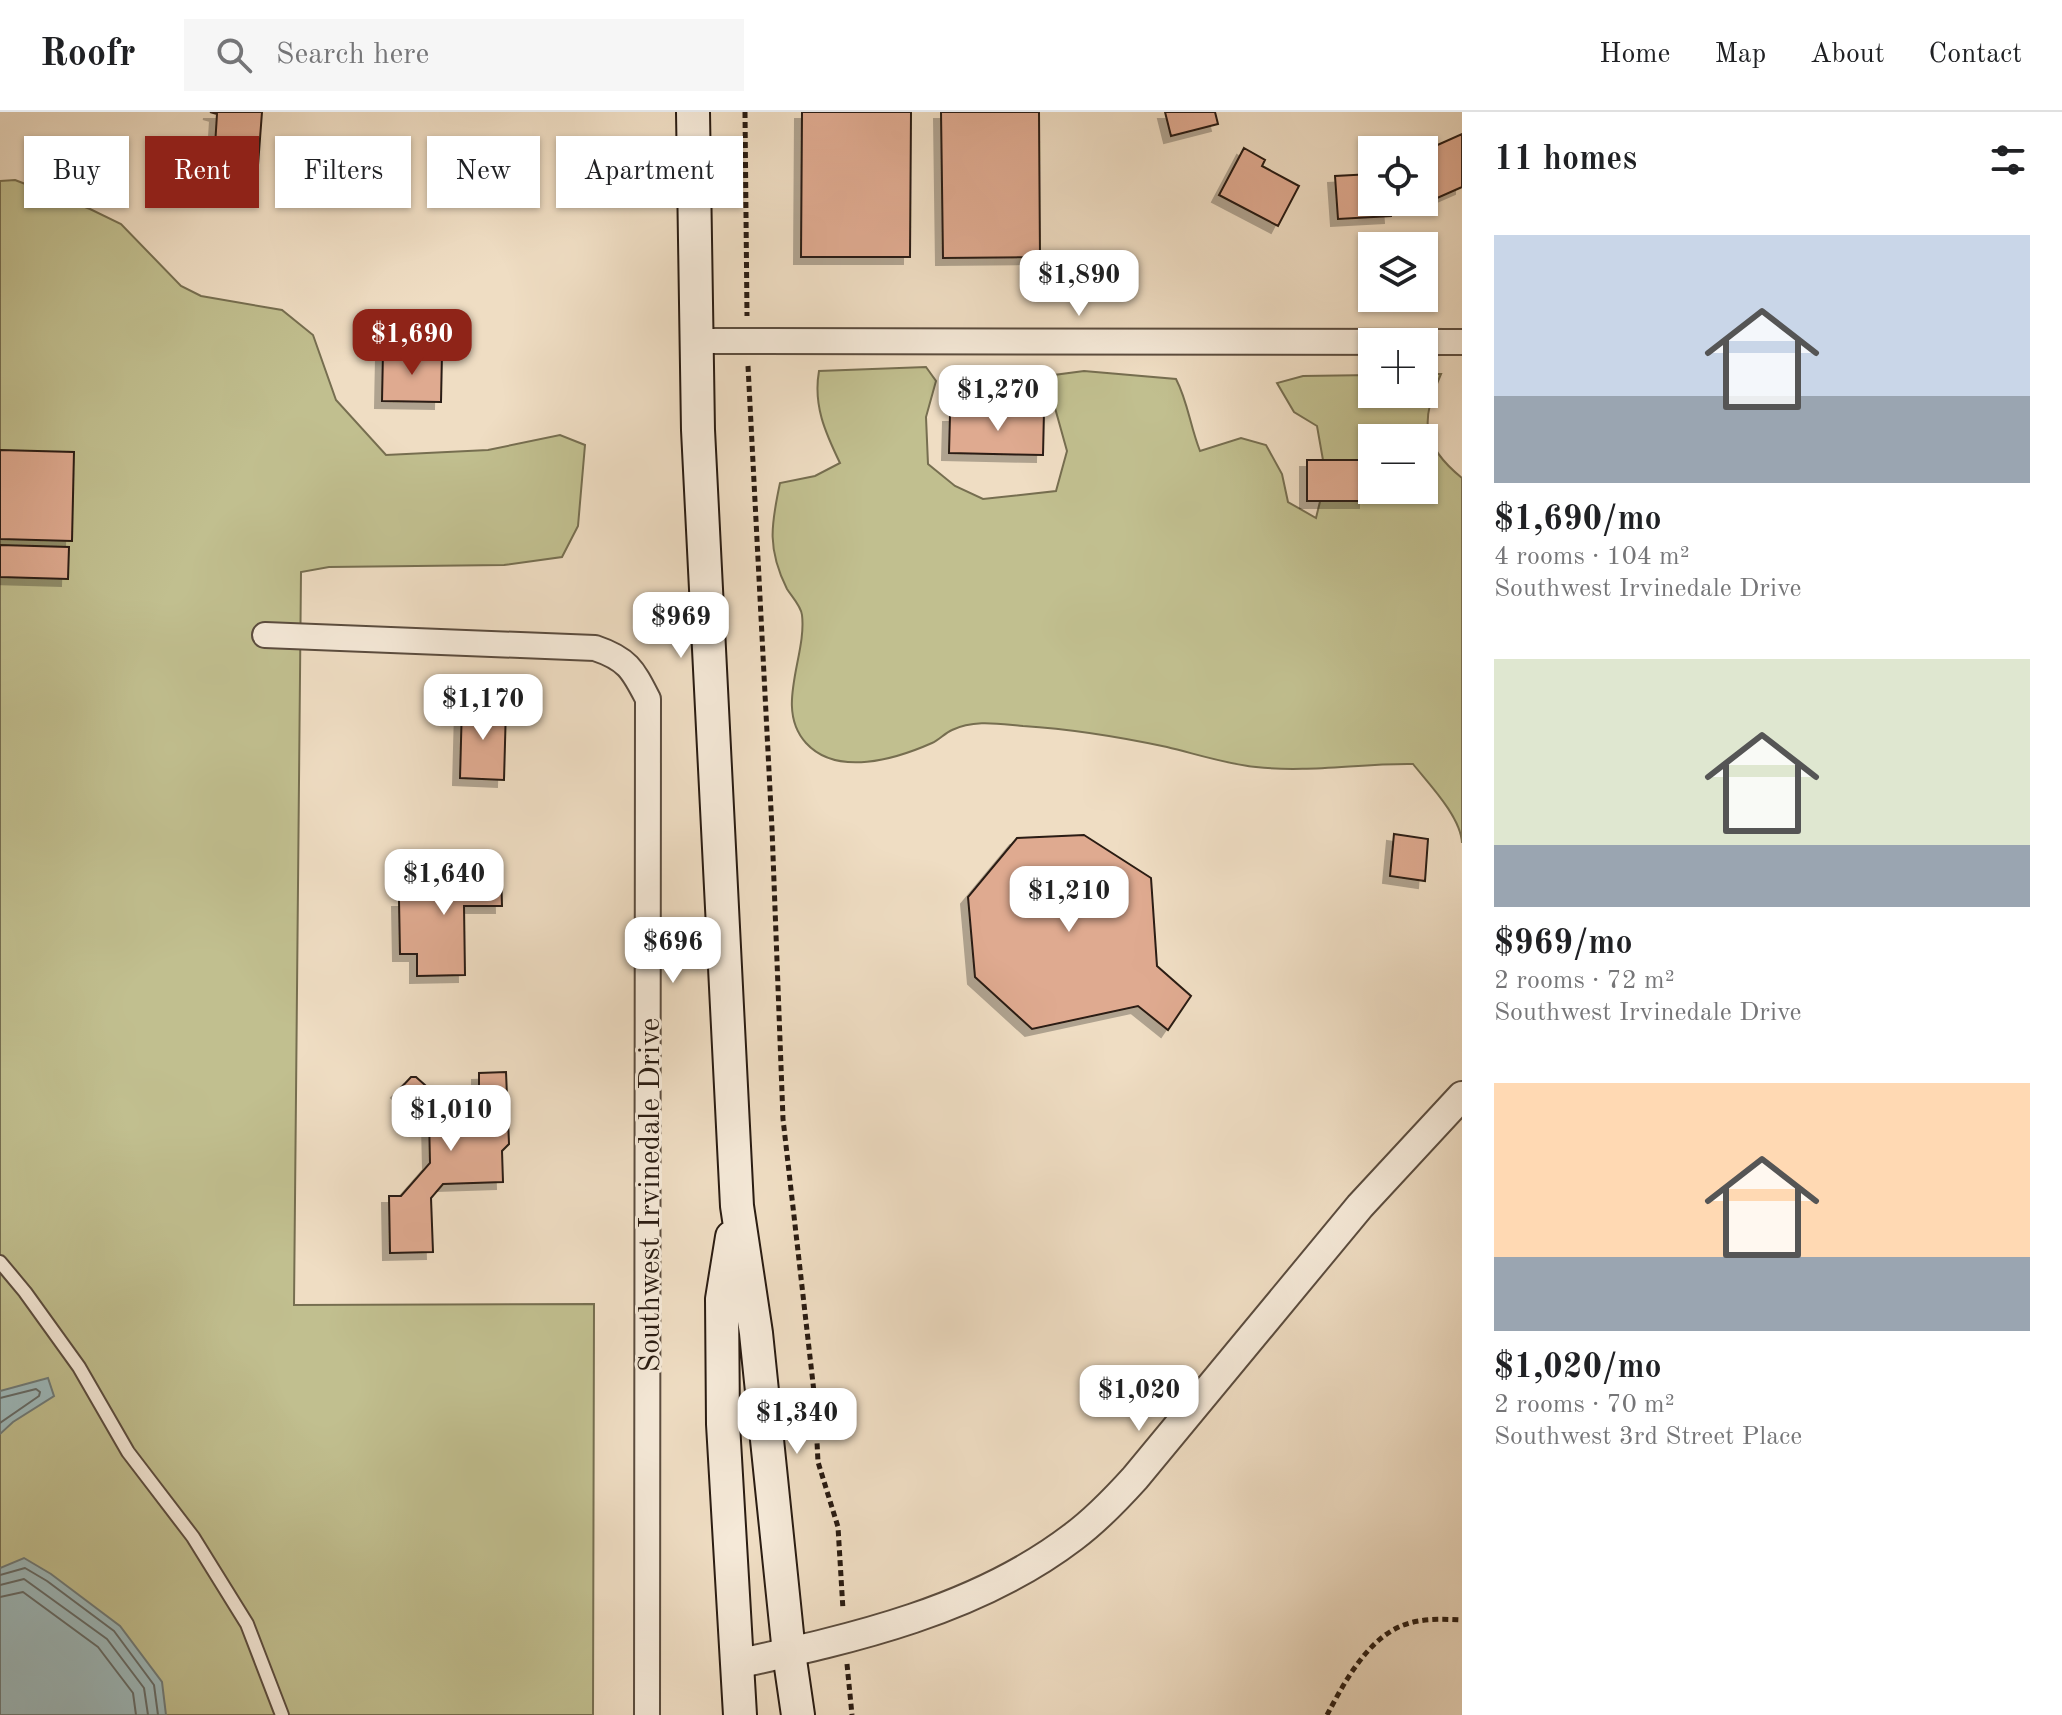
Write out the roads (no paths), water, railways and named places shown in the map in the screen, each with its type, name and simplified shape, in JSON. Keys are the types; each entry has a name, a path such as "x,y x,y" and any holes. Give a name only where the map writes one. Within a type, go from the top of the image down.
{"main road":[{"path":"693,112 698,430 737,1206 756,1333 798,1715"},
{"path":"737,1206 722,1299 723,1424 740,1715"}],"street":[{"path":"696,341 1462,342"},
{"name":"Southwest Irvinedale Drive","path":"265,635 595,648 614,655 631,667 648,699 647,1715"},
{"path":"737,1664 914,1619 993,1586 1033,1565 1073,1537 1104,1511 1194,1408 1360,1206 1462,1096"}],"lane":[{"path":"0,1262 79,1367 128,1452 201,1550 247,1624 282,1715"}],"water":[{"path":"48,1378 54,1396 0,1434 0,1391"},
{"path":"24,1558 51,1574 120,1626 162,1682 166,1715 0,1715 0,1568"}]}
